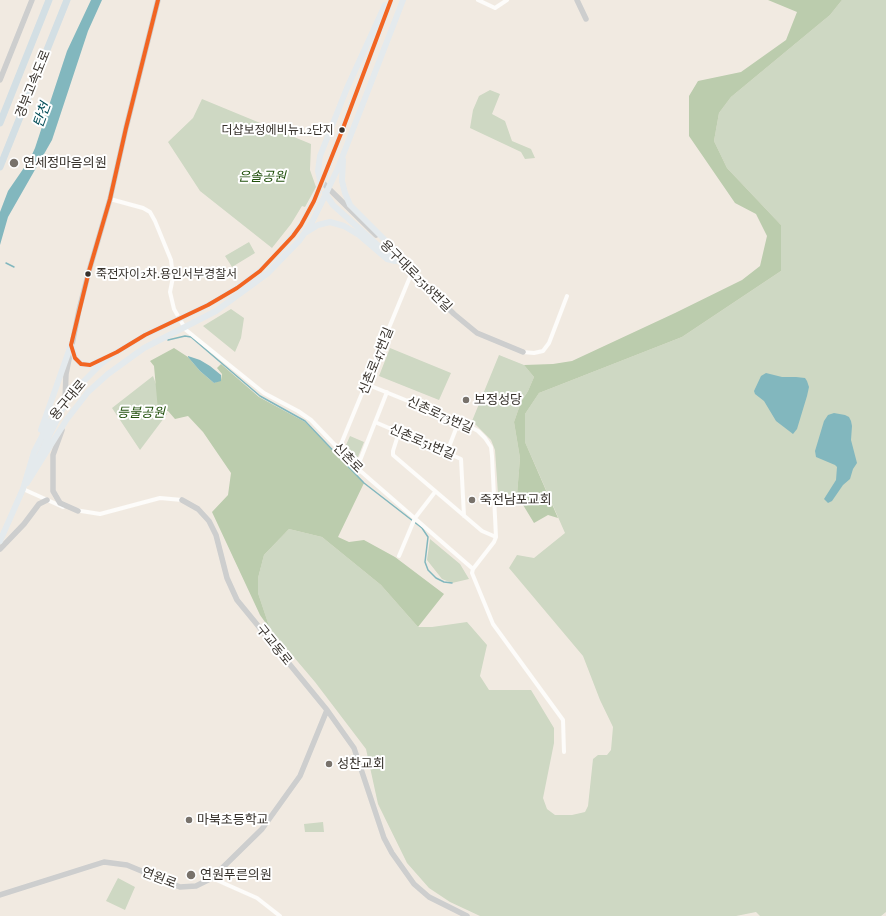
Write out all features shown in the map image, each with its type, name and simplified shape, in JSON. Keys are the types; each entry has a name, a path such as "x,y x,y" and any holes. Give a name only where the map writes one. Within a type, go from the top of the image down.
{"highway":[{"name":"경부고속도로","path":"0,123 49,0"},
{"name":"경부고속도로","path":"0,167 67,0"}],"main road":[{"path":"389,0 357,66 322,149 318,170 320,183 333,205 391,257 403,264"},
{"path":"299,241 314,213 314,210 309,211 342,131 389,0"},
{"path":"299,241 320,206 338,168 403,0"},
{"path":"338,168 335,167 344,142 342,131"},
{"path":"343,155 342,181 350,205 396,251 403,264"},
{"name":"용구대로","path":"0,541 23,489 34,452 49,423 65,401 93,372 117,352 145,334 208,305 238,288 260,271 293,236 309,211"},
{"path":"304,234 318,225 330,222 344,226 359,235 387,259 403,264"},
{"name":"용구대로","path":"23,489 88,392 108,374 144,348 216,311 268,273 299,241"},
{"path":"71,345 75,358 81,364 90,365 117,352"},
{"path":"34,452 71,345"},
{"path":"40,463 62,418 65,401"},
{"path":"23,489 65,401"}],"street":[{"path":"0,80 32,0"},
{"path":"65,401 66,374 71,345 89,270 110,199 158,0"},
{"path":"478,0 495,8 506,0"},
{"path":"577,0 586,20"},
{"name":"용구대로2518번길","path":"322,182 454,314 477,333 523,352"},
{"name":"신촌로","path":"110,199 143,208 150,212 171,260 173,277 170,292 174,309 186,330 264,393 298,411 311,420 357,468 473,569"},
{"name":"신촌로47번길","path":"339,449 412,272"},
{"path":"523,352 534,353 543,351 549,343 567,296"},
{"name":"신촌로73번길","path":"366,384 458,421 478,431 485,438 491,447 496,537"},
{"name":"신촌로51번길","path":"357,468 387,392"},
{"path":"447,452 458,421"},
{"name":"신촌로51번길","path":"375,422 461,459 464,516"},
{"path":"64,426 53,455 53,491 60,502 78,511"},
{"path":"399,432 393,451 394,455 482,531 496,537 494,542 473,569 472,573 493,624 563,720 564,752"},
{"name":"구교동로","path":"23,489 61,506 78,511 100,514 160,498 182,500 198,509 209,521 216,535 227,578 237,600 327,710 354,748 384,838 392,853 414,884 429,897 467,916"},
{"path":"399,556 415,518 436,492"},
{"path":"0,549 24,524 39,504 47,500"},
{"name":"연원로","path":"0,895 104,862 127,865 180,887 196,886 212,878 262,829 300,776 327,710"},
{"path":"212,878 257,898 280,916"}],"green space":[{"path":"768,0 842,0 830,15 731,97 719,113 714,141 727,168 781,225 781,271 682,337 539,393 525,414 525,442 558,518 548,515 534,523 517,495 520,458 514,422 521,402 534,377 524,365 553,364 572,361 742,280 760,266 767,236 756,214 735,203 689,136 689,96 698,81 741,72 786,40 797,12"},
{"path":"842,0 886,0 886,912 881,916 760,916 756,912 736,916 480,916 450,902 429,888 407,863 378,804 366,749 315,682 270,629 258,593 258,578 264,555 289,529 322,537 381,585 418,627 432,627 467,622 487,645 480,676 489,690 531,690 554,728 554,743 543,798 547,809 555,815 572,815 585,812 588,806 593,759 598,755 607,755 611,750 613,727 600,700 583,656 509,568 517,555 534,558 565,533 525,442 525,414 539,393 682,337 781,271 781,225 727,168 714,141 719,113 731,97 830,15"},
{"path":"490,90 500,94 492,114 505,121 512,141 531,149 535,158 525,159 521,152 470,128 473,110 479,96"},
{"name":"은솔공원","path":"202,99 311,144 310,170 316,187 305,207 302,206 291,224 272,248 200,191 168,142 193,118"},
{"path":"249,242 255,253 232,267 225,256"},
{"path":"231,309 244,318 241,338 235,352 203,326"},
{"path":"174,348 188,357 200,371 214,383 221,380 222,374 217,368 221,364 259,397 305,422 364,483 338,537 349,542 364,540 395,557 444,594 418,627 381,585 322,537 289,529 264,555 258,578 258,593 270,629 260,615 212,512 228,495 231,473 203,432 188,416 175,419 168,411 158,410 154,366 150,361"},
{"path":"390,348 451,373 439,400 379,376"},
{"path":"499,355 524,365 534,377 521,402 514,422 520,458 517,495 498,494 495,450 491,440 472,421"},
{"name":"등불공원","path":"153,376 167,414 140,450 112,408"},
{"path":"350,436 364,442 358,457 353,457 347,451 346,445"},
{"path":"430,539 460,564 469,579 452,583 442,579 427,560"},
{"path":"323,822 324,832 305,832 304,824"},
{"path":"118,878 135,887 125,910 106,901"}],"water":[{"name":"탄천","path":"91,0 102,0 88,31 52,140 8,217 0,245 0,212 8,191 30,159 35,148 67,51"},
{"path":"188,356 200,360 210,366 221,375 221,381 214,383 200,371"},
{"path":"766,373 782,377 805,378 807,381 809,387 807,396 797,429 793,434 776,421 764,401 755,394 754,391 761,376"},
{"path":"834,413 845,415 849,417 851,421 851,440 857,463 853,469 850,479 843,485 832,501 828,503 824,499 836,480 837,467 816,457 815,451 824,421 828,415"}],"waterway":[{"path":"6,263 14,267"},
{"path":"168,340 185,336 191,337 260,396 305,421 364,483 422,528 428,537 425,562 428,570 436,578 444,582 452,583"}],"transit line":[{"path":"158,0 110,199 89,271 71,345 75,358 81,364 90,365 117,352 145,335 208,305 237,288 260,271 293,236 301,225 314,201 391,0"}],"place":[{"name":"더샵보정에비뉴1.2단지","path":"342,130"},
{"name":"연세정마음의원","path":"14,163"},
{"name":"죽전자이2차.용인서부경찰서","path":"88,274"},
{"name":"보정성당","path":"466,400"},
{"name":"죽전남포교회","path":"472,500"},
{"name":"성찬교회","path":"329,764"},
{"name":"마북초등학교","path":"189,820"},
{"name":"연원푸른의원","path":"191,875"}]}
